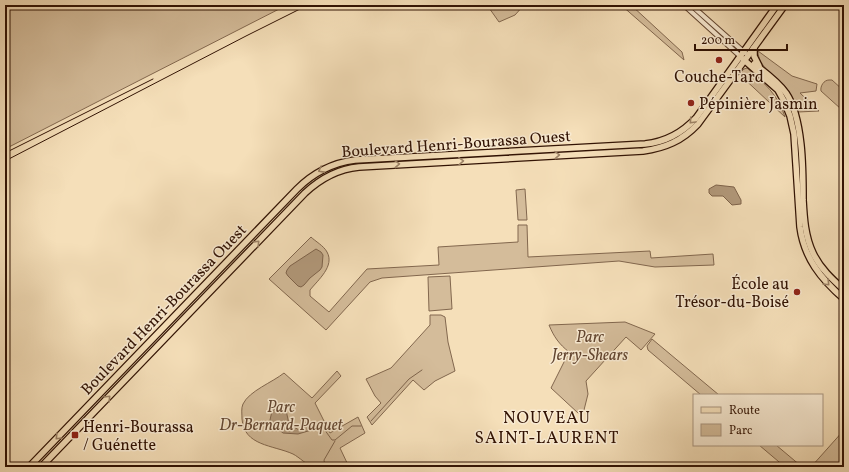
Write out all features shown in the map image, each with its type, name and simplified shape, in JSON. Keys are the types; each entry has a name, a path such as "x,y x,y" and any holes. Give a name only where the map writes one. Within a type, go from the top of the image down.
{"main road":[{"name":"Boulevard Henri-Bourassa Ouest","path":"41,467 304,194 323,179 340,171 359,167 643,151 662,148 679,140 698,124 745,56 777,5"},
{"name":"Boulevard Henri-Bourassa Ouest","path":"29,467 297,189 308,178 319,171 335,164 355,160 645,144 661,141 678,133 693,121 745,56 754,47 785,5"},
{"path":"754,47 755,57 761,69"},
{"path":"745,56 784,90 794,110 800,134 804,218 807,239 819,264 844,290"},
{"path":"745,56 776,88 788,110 794,131 800,227 803,241 808,256 817,271 829,285 844,298"}],"street":[{"path":"684,5 745,56"},
{"path":"691,5 745,56"}],"green space":[{"path":"5,5 287,5 5,149"},
{"path":"487,5 524,5 515,15 499,22"},
{"path":"621,5 631,5 682,52 684,60"},
{"path":"758,51 792,76 817,84 816,91 800,93 819,111 798,112 793,98 785,86 761,62"},
{"path":"747,68 765,84 774,95 785,117 739,74"},
{"path":"829,80 832,80 844,91 844,110 821,91 823,84"},
{"path":"525,189 527,220 518,220 516,190"},
{"path":"518,225 527,225 528,257 650,251 651,258 713,254 714,265 655,267 619,261 382,278 370,282 326,330 269,279 311,237 326,250 329,257 329,262 321,277 310,290 310,296 329,312 367,269 439,265 438,247 518,242"},
{"path":"450,276 452,309 429,311 428,277"},
{"path":"430,315 441,315 445,317 448,342 455,371 435,381 424,390 413,380 372,425 367,417 381,403 375,396 366,379 391,368 430,325"},
{"name":"Parc Jerry-Shears","path":"625,322 655,334 641,350 626,337 586,381 588,394 584,410 578,413 551,388 569,352 557,340 549,325"},
{"path":"652,339 718,394 700,394 648,350 647,346"},
{"name":"Parc Dr-Bernard-Paquet","path":"337,371 341,376 315,403 330,433 358,417 365,433 340,448 349,467 313,467 293,454 261,443 248,435 244,428 242,419 242,407 250,395 284,373 312,398"},
{"path":"844,430 844,467 811,467"},
{"path":"760,446 777,446 801,466 785,467"}],"shaded area":[{"path":"716,185 734,187 741,200 741,204 732,205 723,196 712,196 709,193 709,189"},
{"path":"316,249 323,255 322,267 304,285 301,287 298,286 288,276 286,273 287,270 290,266"},
{"path":"279,406 284,407 286,410 289,424 299,430 302,429 304,422 312,427 320,426 325,428 298,434 283,433 272,424 270,420 272,411"}],"waterway":[{"path":"371,421 409,379 422,370"},
{"path":"324,429 332,440 335,440 352,426 361,426"},
{"path":"325,467 324,460 335,441"}],"tram line":[{"path":"5,161 308,5"},
{"path":"5,153 153,79"}],"place":[{"name":"Couche-Tard","path":"719,60"},
{"name":"Pépinière Jasmin","path":"691,103"},
{"name":"École au Trésor-du-Boisé","path":"797,292"},
{"name":"Henri-Bourassa / Guénette","path":"75,435"}],"district":[{"name":"NOUVEAU SAINT-LAURENT","path":"547,427"}]}
